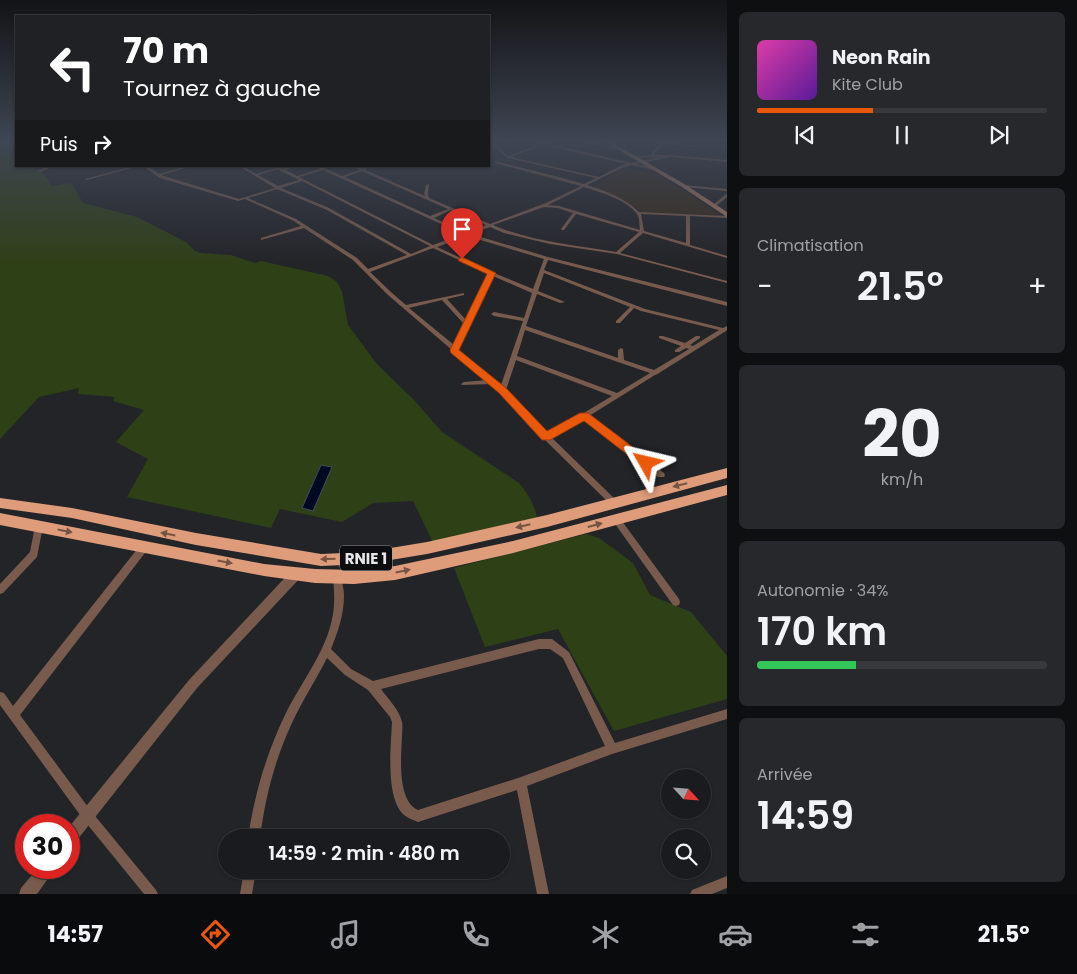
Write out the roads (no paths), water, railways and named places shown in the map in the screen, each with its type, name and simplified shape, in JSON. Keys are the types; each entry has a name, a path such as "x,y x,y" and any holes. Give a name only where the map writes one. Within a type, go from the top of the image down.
{"highway":[{"name":"RNIE 1","path":"0,502 72,513 186,538 321,560 366,558 427,548 547,521 727,473"},
{"name":"RNIE 1","path":"0,519 264,570 337,576 395,573 513,546 727,490"}],"main road":[{"path":"676,182 726,214"}],"street":[{"path":"181,182 239,200 297,182"},
{"path":"268,182 328,209 410,255"},
{"path":"305,182 492,273 535,293 562,302"},
{"path":"352,182 466,234 546,258 727,304"},
{"path":"389,182 490,226 541,241 617,253 727,282"},
{"path":"569,182 586,186 616,198 639,213 688,216 726,214"},
{"path":"368,271 542,206 593,182"},
{"path":"428,185 426,194 428,199"},
{"path":"684,186 727,190"},
{"path":"714,206 727,195"},
{"path":"245,198 305,226 355,259 390,294 503,390 546,437 613,502"},
{"path":"553,201 558,208"},
{"path":"542,206 575,212 727,257"},
{"path":"430,218 450,209"},
{"path":"563,229 575,212"},
{"path":"639,213 642,232"},
{"path":"688,216 688,246"},
{"path":"262,239 305,226"},
{"path":"617,253 642,232"},
{"path":"503,390 546,258"},
{"path":"543,271 633,306 726,329"},
{"path":"454,350 492,273"},
{"path":"630,286 631,279"},
{"path":"405,306 462,294"},
{"path":"444,298 467,324"},
{"path":"618,322 633,306"},
{"path":"494,314 656,373"},
{"path":"546,437 656,373 726,329"},
{"path":"662,337 693,348"},
{"path":"677,351 698,338"},
{"path":"621,350 621,361"},
{"path":"514,356 616,395"},
{"path":"464,384 493,382"},
{"path":"584,416 661,475"},
{"path":"616,519 676,602"},
{"path":"0,590 34,554 39,526"},
{"path":"13,714 144,546"},
{"path":"80,825 193,684 297,573"},
{"path":"255,829 263,781 274,753 288,719 326,651 340,606 337,576"},
{"path":"372,686 539,644 552,644 566,655 612,749"},
{"path":"326,651 348,672 372,686 396,718 397,780 400,798 407,810 418,816 521,783 612,749 727,714"},
{"path":"0,697 87,816 152,894"},
{"path":"521,783 543,894"},
{"path":"27,894 39,879"},
{"path":"246,894 248,879"},
{"path":"696,894 727,882"}],"water":[{"path":"321,465 332,467 313,511 302,508"}]}
